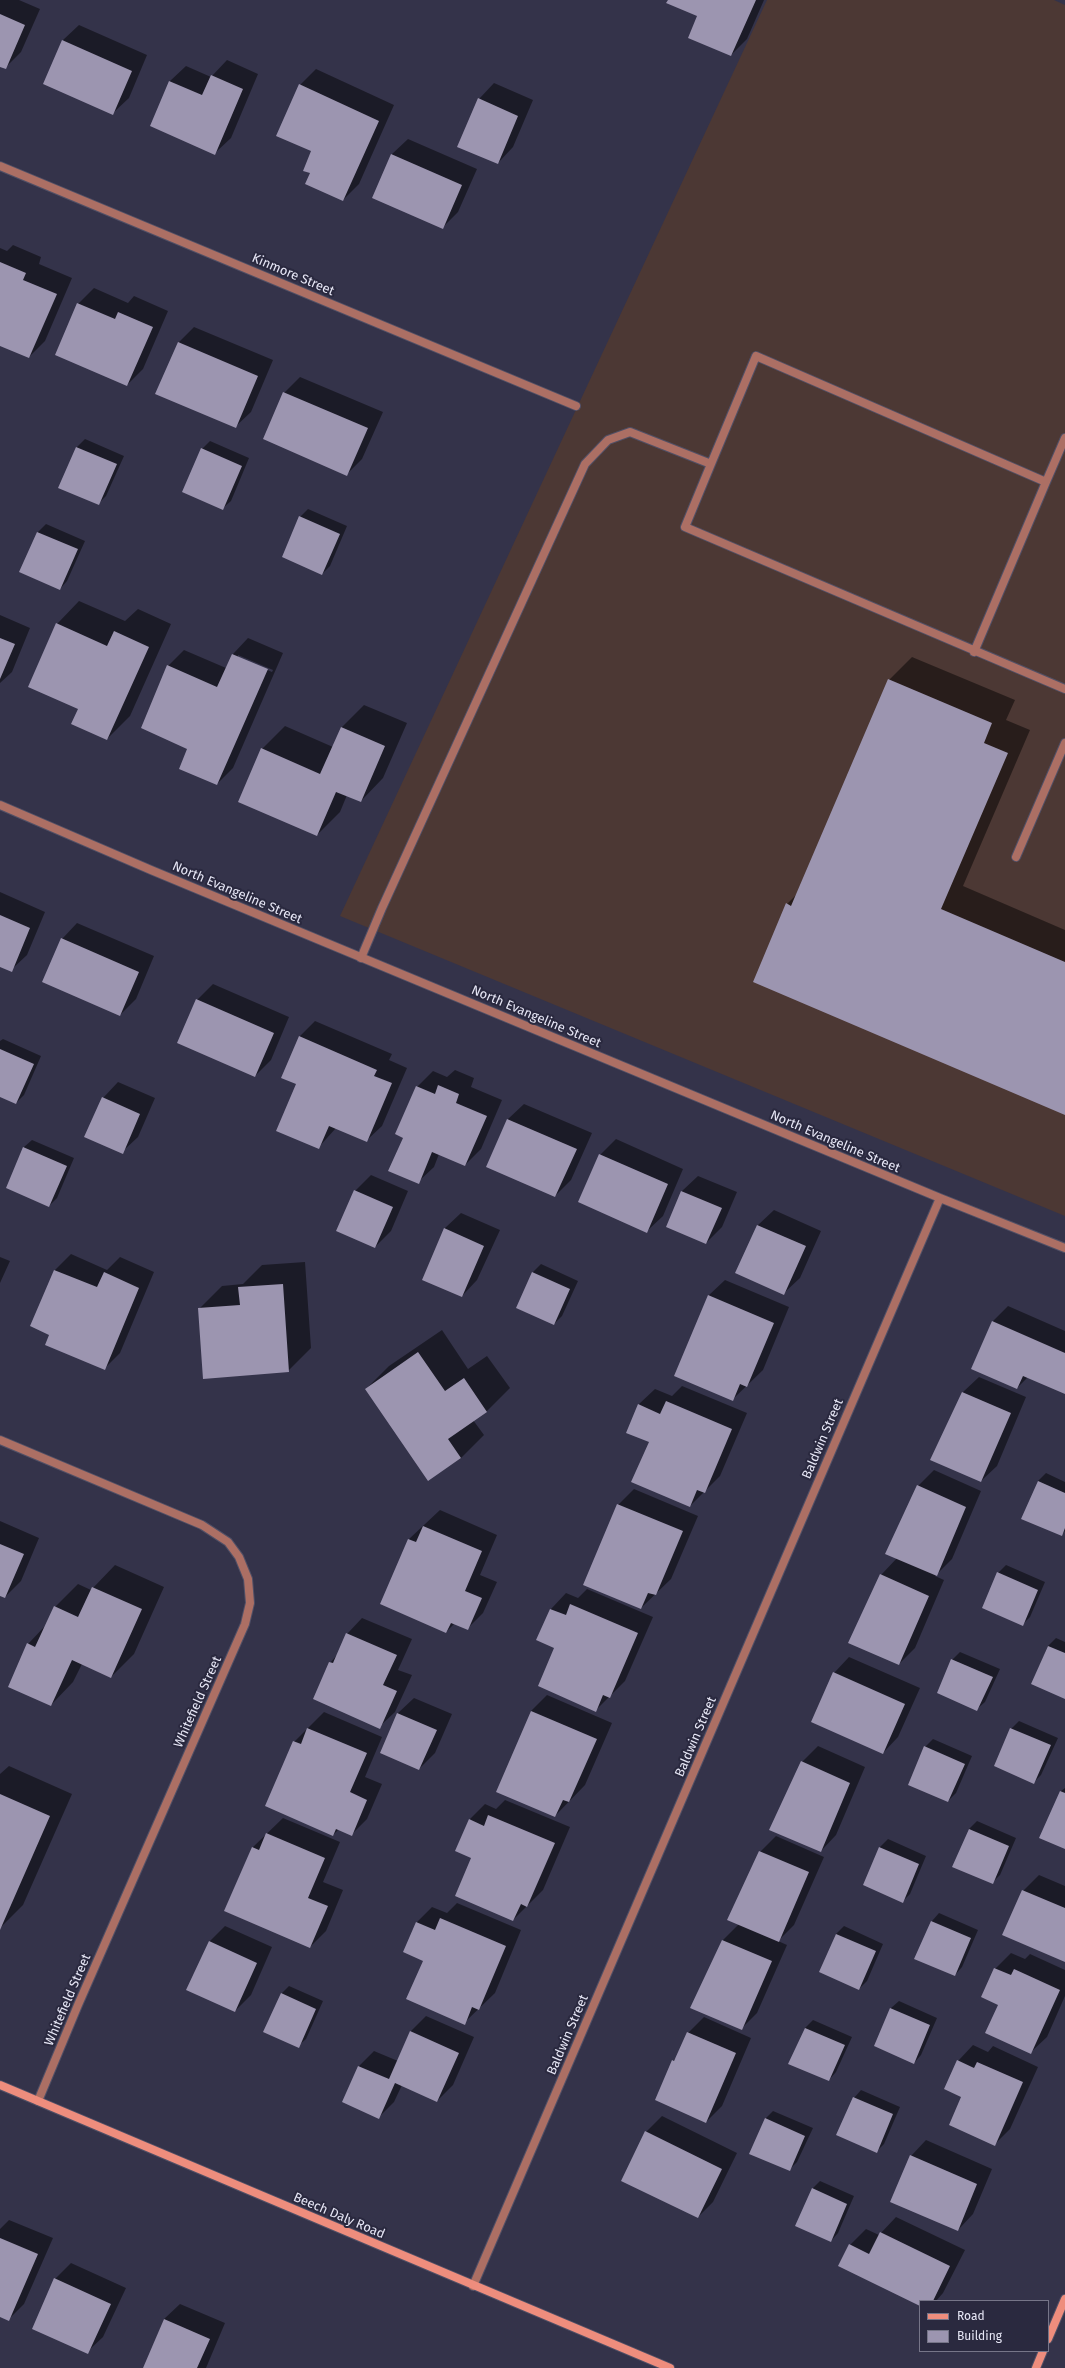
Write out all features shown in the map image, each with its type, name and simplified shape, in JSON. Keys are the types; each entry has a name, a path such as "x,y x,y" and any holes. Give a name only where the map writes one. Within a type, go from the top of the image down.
{"main road":[{"name":"Beech Daly Road","path":"0,2085 670,2368"},
{"path":"1049,2337 1065,2299"},
{"path":"1036,2368 1043,2352"}],"street":[{"name":"Kinmore Street","path":"0,166 576,406"},
{"path":"1046,482 756,356 685,526 974,652 1065,689"},
{"path":"362,958 382,908 586,464 608,440 630,432 710,464"},
{"path":"974,652 1065,438"},
{"path":"1016,857 1065,743"},
{"name":"North Evangeline Street","path":"0,805 362,958 940,1198 1065,1248"},
{"name":"Baldwin Street","path":"473,2286 940,1198"},
{"name":"Whitefield Street","path":"0,1440 202,1525 228,1542 239,1557 248,1579 250,1603 246,1624 38,2101"}],"shaded area":[{"path":"767,0 1054,0 1065,5 1065,1216 340,916"}],"building":[{"path":"668,0 756,0 731,56 688,38 697,16 666,3"},
{"path":"0,14 25,25 6,69 0,67"},
{"path":"62,40 132,71 113,115 43,84"},
{"path":"211,75 243,89 215,155 150,126 169,81 202,95"},
{"path":"299,84 379,121 343,201 305,184 310,173 303,171 311,151 276,136"},
{"path":"478,98 518,116 498,164 457,147"},
{"path":"391,154 462,185 443,229 372,198"},
{"path":"0,262 26,273 23,280 57,294 29,358 0,346"},
{"path":"77,303 115,319 118,312 153,327 127,386 55,355"},
{"path":"178,342 258,376 236,428 155,394"},
{"path":"283,392 368,428 347,476 263,439"},
{"path":"76,447 117,464 99,505 58,488"},
{"path":"201,448 242,466 223,510 182,492"},
{"path":"299,516 340,534 322,575 282,557"},
{"path":"37,532 78,549 60,590 19,572"},
{"path":"56,623 107,646 114,631 149,647 107,740 71,724 78,709 28,687"},
{"path":"0,638 15,644 0,679"},
{"path":"232,654 268,669 217,785 179,769 187,749 141,728 167,665 217,687"},
{"path":"888,679 992,723 984,743 1008,753 941,909 1065,962 1065,1115 753,982 786,903 791,906"},
{"path":"341,727 385,746 361,802 336,792 317,836 238,802 261,748 320,774"},
{"path":"0,915 30,928 12,972 0,967"},
{"path":"61,938 139,972 120,1016 42,982"},
{"path":"196,999 274,1033 255,1077 177,1043"},
{"path":"299,1036 377,1070 374,1076 392,1083 367,1142 329,1126 319,1149 276,1131 296,1084 281,1078"},
{"path":"0,1049 34,1064 16,1104 0,1097"},
{"path":"438,1085 459,1094 456,1103 487,1116 465,1166 432,1152 419,1184 388,1171 403,1138 395,1134 416,1086 435,1094"},
{"path":"102,1097 140,1114 123,1154 84,1137"},
{"path":"507,1119 577,1149 555,1197 486,1167"},
{"path":"23,1147 67,1166 49,1207 6,1188"},
{"path":"599,1154 668,1184 647,1233 578,1202"},
{"path":"354,1190 393,1207 375,1248 336,1231"},
{"path":"681,1191 722,1208 706,1244 666,1227"},
{"path":"757,1225 806,1246 784,1295 735,1273"},
{"path":"444,1228 484,1246 462,1297 422,1280"},
{"path":"54,1270 97,1287 104,1272 139,1288 105,1370 45,1345 49,1335 30,1326"},
{"path":"532,1272 570,1289 554,1325 516,1308"},
{"path":"283,1284 289,1372 203,1379 198,1308 240,1305 238,1287"},
{"path":"708,1295 774,1323 747,1387 740,1384 733,1401 674,1376"},
{"path":"992,1321 1065,1353 1065,1394 1023,1376 1017,1389 971,1369"},
{"path":"418,1352 445,1391 464,1378 487,1412 448,1439 461,1458 428,1481 365,1389"},
{"path":"962,1392 1011,1413 981,1482 930,1460"},
{"path":"666,1401 732,1429 705,1493 697,1490 690,1507 631,1482 649,1442 626,1433 638,1404 660,1414"},
{"path":"1038,1481 1065,1493 1065,1528 1062,1536 1021,1519"},
{"path":"917,1485 966,1507 937,1576 885,1554"},
{"path":"617,1504 683,1531 656,1595 648,1593 641,1609 583,1585"},
{"path":"423,1526 482,1551 465,1591 482,1598 468,1630 451,1623 446,1633 380,1604 408,1539 416,1542"},
{"path":"0,1544 24,1554 5,1598 0,1596"},
{"path":"997,1572 1038,1590 1023,1626 982,1608"},
{"path":"880,1574 929,1596 899,1665 848,1643"},
{"path":"92,1587 142,1609 111,1678 72,1660 51,1706 8,1687 27,1643 35,1647 54,1606 78,1617"},
{"path":"570,1604 638,1633 610,1698 603,1695 596,1712 538,1686 554,1648 536,1640 550,1609 566,1615"},
{"path":"346,1633 397,1655 383,1685 397,1691 380,1729 313,1699 329,1662 333,1663"},
{"path":"1048,1646 1065,1653 1065,1699 1031,1684"},
{"path":"951,1659 993,1677 977,1711 937,1693"},
{"path":"833,1672 905,1704 883,1754 811,1722"},
{"path":"531,1711 597,1739 569,1802 563,1800 555,1817 496,1792"},
{"path":"397,1713 437,1730 419,1770 380,1753"},
{"path":"307,1728 367,1753 350,1792 367,1800 352,1836 336,1829 333,1836 265,1806 293,1741 301,1744"},
{"path":"1010,1728 1051,1745 1034,1784 994,1766"},
{"path":"924,1746 965,1764 948,1802 908,1785"},
{"path":"801,1761 850,1783 821,1852 769,1830"},
{"path":"1060,1791 1065,1793 1065,1849 1039,1838"},
{"path":"0,1794 50,1816 0,1930"},
{"path":"488,1815 555,1843 527,1907 521,1904 513,1921 455,1896 471,1858 455,1851 469,1819 484,1826"},
{"path":"969,1829 1009,1846 993,1884 952,1867"},
{"path":"266,1833 325,1858 308,1898 328,1906 310,1948 224,1911 252,1847 259,1850"},
{"path":"879,1847 919,1864 903,1903 863,1885"},
{"path":"759,1851 809,1872 779,1942 727,1920"},
{"path":"1022,1890 1065,1908 1065,1962 1002,1935"},
{"path":"440,1918 506,1946 479,2010 472,2007 465,2025 406,1999 423,1961 403,1952 416,1922 435,1930"},
{"path":"931,1921 971,1938 955,1976 914,1959"},
{"path":"836,1934 876,1951 859,1990 819,1972"},
{"path":"722,1940 772,1961 742,2030 690,2008"},
{"path":"209,1941 257,1963 235,2012 186,1990"},
{"path":"994,1968 1011,1975 1014,1969 1060,1990 1031,2054 985,2033 998,2005 981,1997"},
{"path":"281,1993 316,2009 299,2048 263,2032"},
{"path":"890,2008 930,2025 914,2064 874,2046"},
{"path":"805,2028 845,2045 829,2081 788,2064"},
{"path":"410,2031 459,2053 437,2102 395,2083 379,2119 342,2102 358,2066 389,2079"},
{"path":"687,2032 736,2053 706,2123 655,2100 672,2060 674,2061"},
{"path":"957,2060 974,2068 977,2062 1023,2082 995,2146 949,2125 961,2097 944,2089"},
{"path":"853,2097 893,2114 877,2153 836,2135"},
{"path":"765,2118 805,2136 790,2171 749,2154"},
{"path":"645,2131 722,2169 698,2218 621,2181"},
{"path":"910,2155 977,2184 958,2231 890,2202"},
{"path":"812,2188 847,2204 831,2242 795,2226"},
{"path":"880,2232 950,2266 933,2300 919,2300 919,2306 838,2266 849,2244 869,2254"},
{"path":"0,2238 38,2254 9,2321 0,2317"},
{"path":"54,2278 111,2304 88,2354 32,2329"},
{"path":"164,2319 210,2339 197,2368 143,2368"}]}
